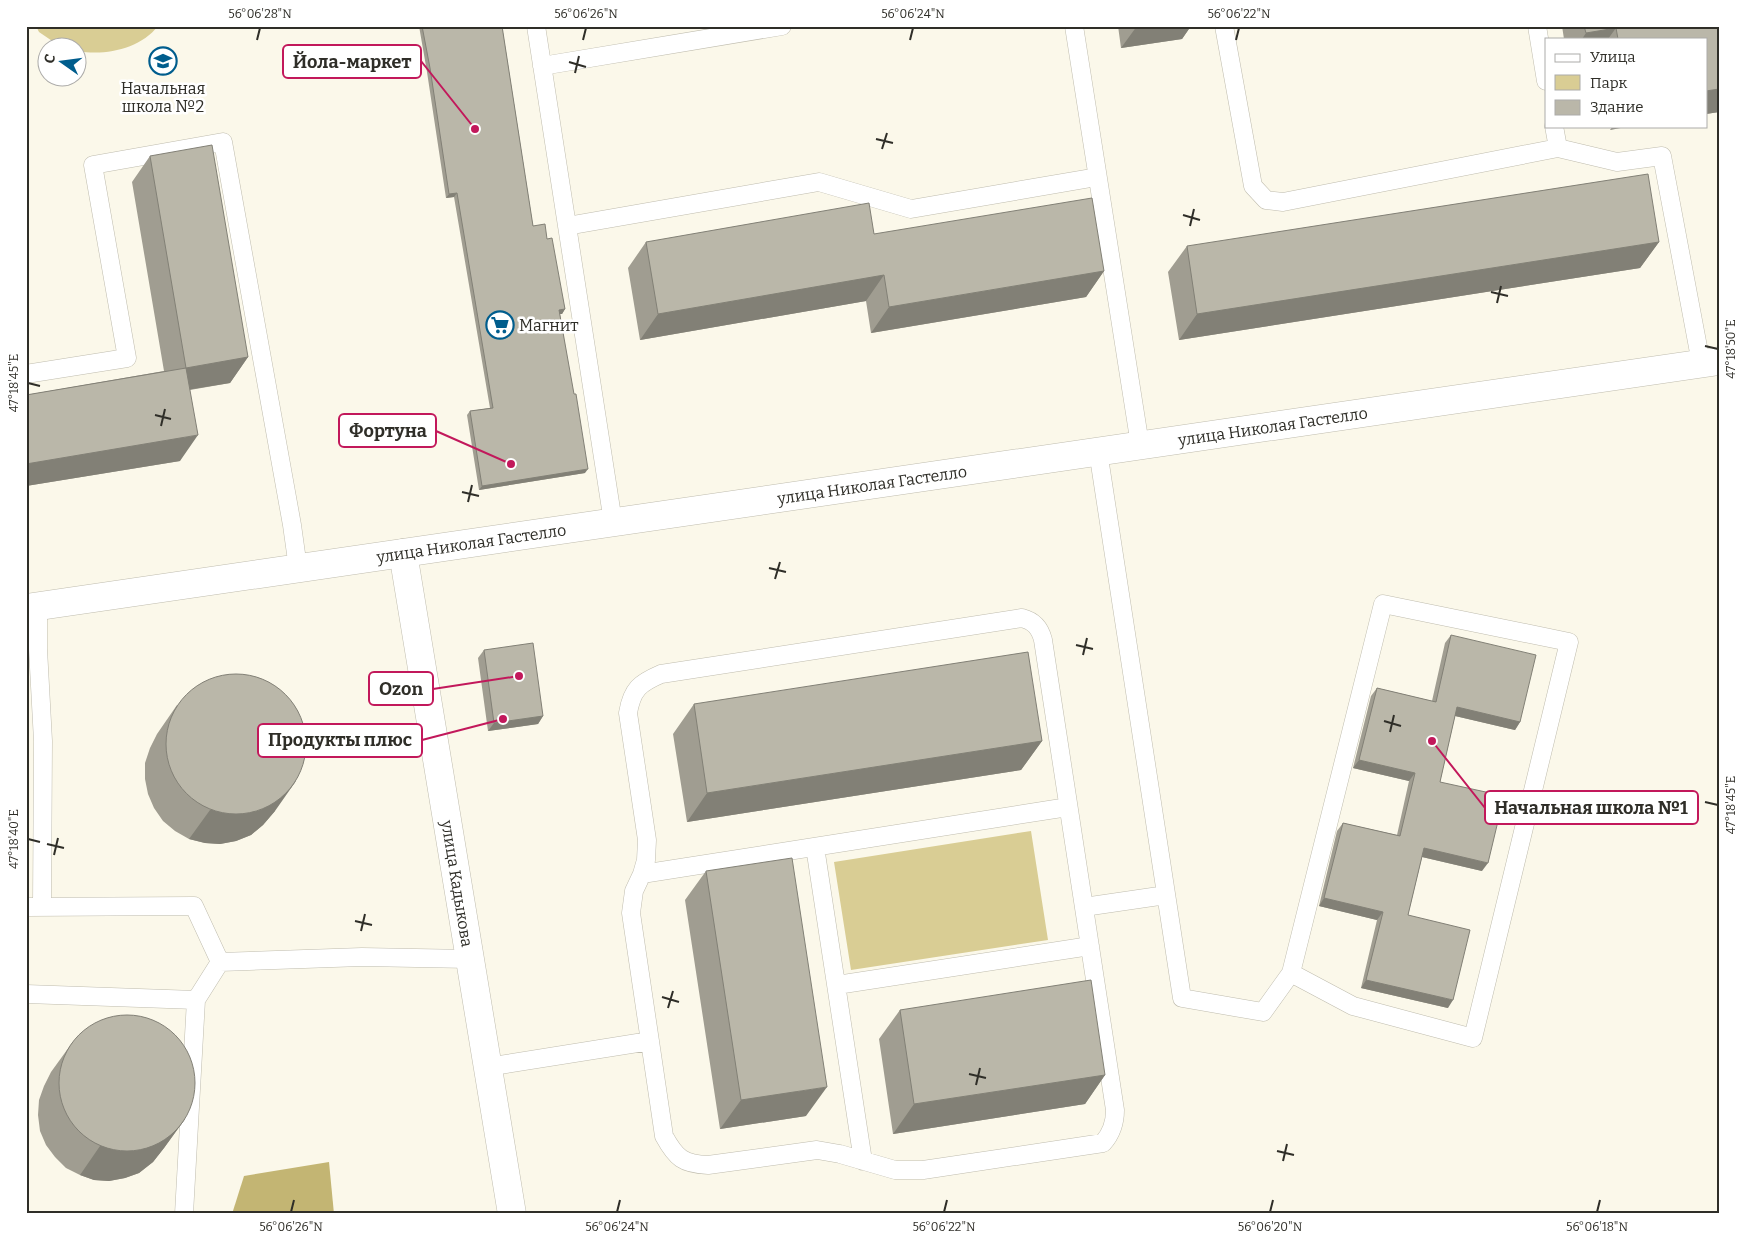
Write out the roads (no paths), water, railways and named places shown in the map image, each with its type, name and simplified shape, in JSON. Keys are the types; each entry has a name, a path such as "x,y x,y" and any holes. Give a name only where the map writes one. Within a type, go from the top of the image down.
{"street":[{"name":"улица Николая Гастелло","path":"32,607 1710,362"},
{"name":"улица Кадыкова","path":"403,553 512,1214"}],"lane":[{"path":"536,26 613,522"},
{"path":"542,66 782,26"},
{"path":"1074,26 1140,445"},
{"path":"1224,26 1253,186 1266,200 1283,202 1558,148 1617,162 1662,156 1710,362"},
{"path":"1537,26 1545,75"},
{"path":"1554,128 1558,148"},
{"path":"26,374 126,358 93,164 223,142 292,525 298,568"},
{"path":"567,226 819,182 911,209 1098,177"},
{"path":"1098,451 1182,998 1263,1012 1291,973 1383,604 1570,642 1473,1038 1353,1006 1291,973"},
{"path":"32,607 38,648 43,741 34,907 194,906 220,962"},
{"path":"1022,618 1029,620 1041,632 1068,807 1115,1110 1113,1129 1103,1142 923,1170 894,1170 828,1151 817,1150 708,1165 693,1164 682,1160 673,1152 664,1136 631,914 634,891 646,860 647,840 628,713 631,699 643,682 661,674 1022,618"},
{"path":"642,874 1068,807"},
{"path":"815,847 863,1161"},
{"path":"1084,907 1166,895"},
{"path":"836,986 1090,946"},
{"path":"220,962 362,957 470,959"},
{"path":"184,1214 196,1000 220,962"},
{"path":"26,994 196,1000"},
{"path":"487,1066 650,1041"}],"place":[{"name":"Начальная школа №2","path":"163,61"},
{"name":"Йола-маркет","path":"475,129"},
{"name":"Магнит","path":"500,325"},
{"name":"Фортуна","path":"511,464"},
{"name":"Ozon","path":"519,676"},
{"name":"Продукты плюс","path":"503,719"},
{"name":"Начальная школа №1","path":"1432,741"}]}
